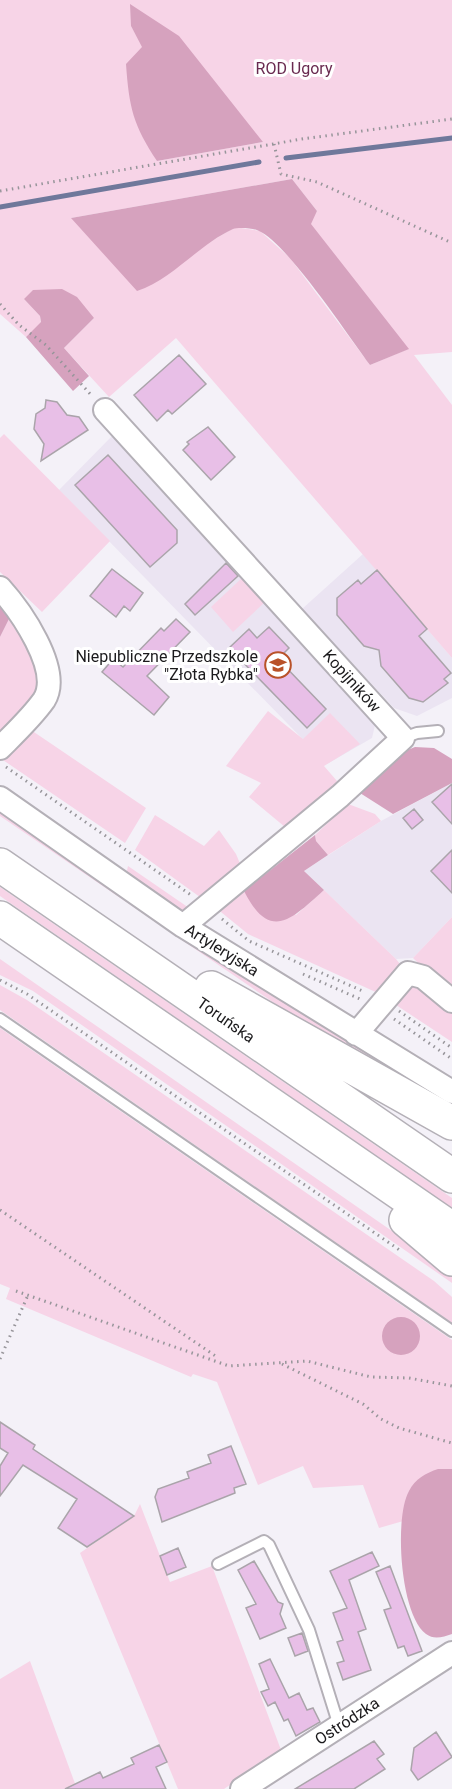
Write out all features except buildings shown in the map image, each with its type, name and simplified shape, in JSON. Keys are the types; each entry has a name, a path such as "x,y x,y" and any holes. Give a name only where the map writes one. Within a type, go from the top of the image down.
{"highway":[{"path":"12,873 90,922 452,1123"},
{"name":"Toruńska","path":"12,873 452,1176"},
{"path":"0,918 452,1229"},
{"path":"246,1087 452,1259"}],"street":[{"name":"Kopijników","path":"105,410 403,738"},
{"path":"0,588 33,630 49,688 44,699 0,748"},
{"path":"183,926 340,796 403,738"},
{"name":"Artyleryjska","path":"0,798 183,926 452,1092"},
{"path":"356,1034 408,974 423,977 452,1001"},
{"name":"Ostródzka","path":"242,1789 452,1653"}],"lane":[{"path":"403,738 417,732 438,731"},
{"path":"0,1019 452,1331"},
{"path":"218,1564 264,1541 269,1545 309,1630 339,1726"}],"path":[{"path":"0,190 274,144 452,119"},
{"path":"274,144 281,174 317,182 452,243"},
{"path":"0,304 19,326 46,345 105,410"},
{"path":"0,980 27,994 409,1257"},
{"path":"0,1210 218,1357"},
{"path":"16,1291 229,1366 306,1362 371,1377 409,1378 452,1386"},
{"path":"0,1359 28,1295"},
{"path":"280,1364 363,1404 381,1419 399,1428 452,1443"}],"shaded area":[{"path":"130,4 179,36 263,142 157,161 142,137 131,104 126,64 142,47 131,26"},
{"path":"292,179 317,211 311,224 409,349 370,365 301,271 271,239 257,230 233,229 150,286 137,291 71,218"},
{"path":"62,289 77,297 94,318 64,348 89,376 73,391 26,337 41,322 40,316 24,299 33,290"},
{"path":"113,435 376,721 372,738 327,764 59,490"},
{"path":"363,554 452,658 452,698 417,716 394,708 302,609"},
{"path":"0,597 12,613 0,637"},
{"path":"415,747 434,748 452,759 452,783 393,814 360,793 398,754"},
{"path":"452,783 452,917 413,958 396,959 304,871 381,821"},
{"path":"315,835 316,841 328,855 304,871 324,890 291,917 281,921 272,921 263,917 244,891"},
{"path":"401,1317 415,1322 420,1336 415,1350 401,1355 387,1350 382,1336 387,1322"},
{"path":"438,1469 452,1469 452,1634 442,1637 426,1634 417,1623 410,1607 405,1587 401,1543 404,1504 409,1491 421,1477"}],"green space":[{"name":"ROD Ugory","path":"0,0 452,0 452,352 414,355 452,405 452,658 176,338 109,397 64,348 94,318 24,299 40,316 41,323 26,337 0,314","holes":["131,26 263,142 157,161 143,47","292,179 317,211 310,224 408,349 370,365 290,258 260,231 235,227 205,245 71,218"]},
{"path":"4,434 110,541 42,612 0,572 0,438"},
{"path":"243,577 266,601 233,632 211,607"},
{"path":"12,613 38,672 38,695 0,740 0,637"},
{"path":"268,711 303,739 330,713 360,744 324,766 337,781 335,787 293,824 285,827 249,797 261,783 226,766"},
{"path":"28,728 146,808 125,843 0,758"},
{"path":"348,804 375,814 381,821 328,855 316,841 315,835"},
{"path":"0,810 452,1097 452,1107 283,1009 0,816"},
{"path":"155,815 204,846 219,830 236,854 241,866 204,900 135,850"},
{"path":"128,866 192,910 183,913 126,875"},
{"path":"249,882 253,884 244,892 296,915 324,890 396,959 400,964 396,978 380,994 248,934 216,908"},
{"path":"0,887 452,1198 452,1208 0,896"},
{"path":"452,917 452,996 413,958"},
{"path":"0,959 428,1256 452,1274 452,1283 33,991 0,975"},
{"path":"0,985 27,1000 434,1281 452,1297 452,1323 0,1010"},
{"path":"408,987 416,987 452,1011 452,1042 393,1003"},
{"path":"0,1028 452,1340 452,1507 379,1528 363,1485 313,1488 303,1466 258,1485 217,1382 193,1374 191,1377 6,1299 10,1288 0,1284"},
{"path":"140,1504 170,1582 212,1566 281,1750 224,1789 178,1789 80,1553 134,1516"},
{"path":"30,1661 77,1789 0,1789 0,1679"}],"waterway":[{"path":"286,158 452,138"},
{"path":"0,207 259,162"}],"place":[{"name":"Niepubliczne Przedszkole \"Złota Rybka\"","path":"278,665"}]}
